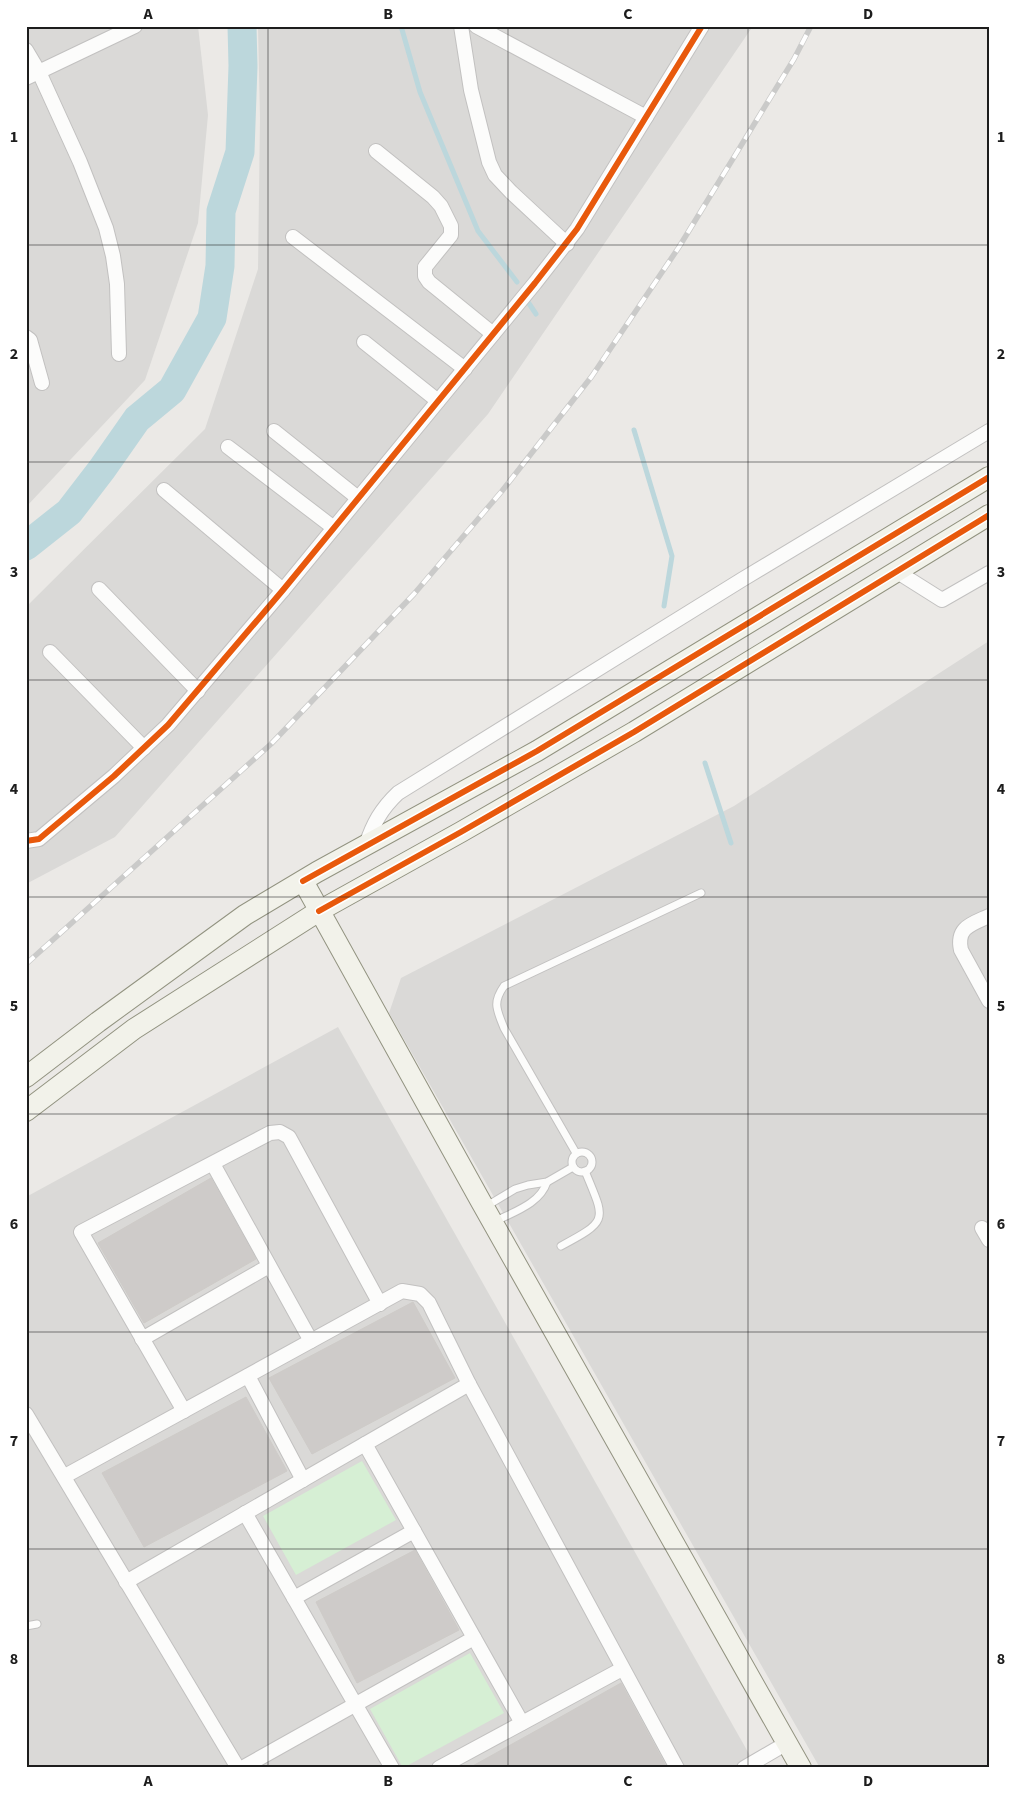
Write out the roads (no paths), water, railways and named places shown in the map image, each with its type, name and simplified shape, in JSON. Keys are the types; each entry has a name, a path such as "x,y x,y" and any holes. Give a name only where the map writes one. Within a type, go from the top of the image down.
{"main road":[{"path":"26,1077 245,915 366,845 537,751 989,477"},
{"path":"26,1111 134,1029 320,911 634,732 989,515"},
{"path":"302,881 801,1768"}],"street":[{"path":"32,75 135,26"},
{"path":"460,26 472,90 495,175 567,244"},
{"path":"476,26 646,118"},
{"path":"26,841 30,842 39,839 114,776 168,725 283,590 567,244 702,26"},
{"path":"26,50 32,75 80,162 106,228 117,284 119,354"},
{"path":"376,150 433,197 441,206 451,226 451,235 426,267 425,276 493,334"},
{"path":"293,237 465,369"},
{"path":"26,337 30,340 42,383"},
{"path":"364,342 438,401"},
{"path":"274,431 358,498"},
{"path":"366,845 376,818 386,804 398,793 710,600 989,431"},
{"path":"228,446 334,528"},
{"path":"164,490 283,590"},
{"path":"896,571 942,600 989,573"},
{"path":"99,589 198,691"},
{"path":"50,652 144,748"},
{"path":"989,916 964,928 960,935 960,943 989,1001"},
{"path":"184,1411 81,1232 270,1133 280,1132 289,1137 380,1304"},
{"path":"213,1164 311,1342"},
{"path":"142,1338 269,1266"},
{"path":"65,1476 402,1291 420,1294 429,1303 469,1384 677,1768"},
{"path":"248,1376 303,1480"},
{"path":"126,1582 469,1384"},
{"path":"26,1414 65,1476 126,1582 238,1768"},
{"path":"365,1444 522,1723"},
{"path":"246,1513 392,1768"},
{"path":"294,1598 414,1531"},
{"path":"242,1768 474,1638"},
{"path":"439,1768 622,1669"},
{"path":"744,1768 787,1743"}],"lane":[{"path":"576,1153 504,1028 496,1006 498,995 504,986 702,893"},
{"path":"582,1152 590,1157 591,1164 585,1171 578,1171 573,1167 572,1158 576,1153 582,1152"},
{"path":"489,1215 515,1189 547,1182 573,1167"},
{"path":"561,1246 588,1232 597,1224 600,1215 600,1207 585,1171"},
{"path":"489,1215 535,1201 544,1192 547,1182"},
{"path":"26,1626 37,1624"}],"waterway":[{"path":"26,546 69,512 137,419 172,390 212,318 220,266 221,211 240,152 243,66 242,26"},
{"path":"401,26 420,92 478,231 517,282"},
{"path":"528,302 536,314"},
{"path":"634,430 672,556 664,606"},
{"path":"705,763 731,843"}],"railway":[{"path":"26,964 271,744 414,594 502,491 592,376 679,247 794,59 811,26"}]}
